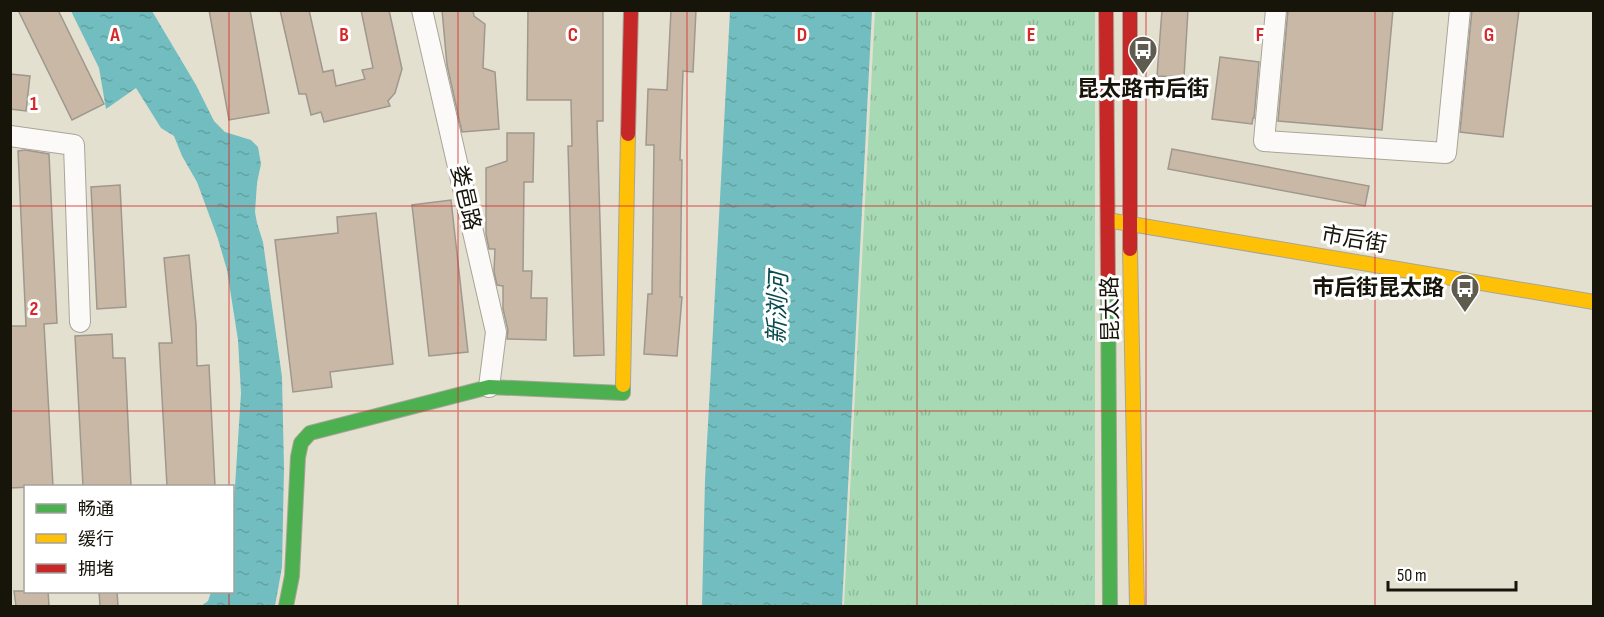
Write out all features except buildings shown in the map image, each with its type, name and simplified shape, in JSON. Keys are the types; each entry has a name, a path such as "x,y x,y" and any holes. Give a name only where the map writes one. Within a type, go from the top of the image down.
{"street":[{"name":"娄邑路","path":"422,10 496,332 489,387"},
{"path":"286,606 292,576 298,457 301,443 310,433 489,387 623,393 631,10"},
{"name":"昆太路","path":"1106,10 1110,606"},
{"name":"昆太路","path":"1131,10 1130,223 1137,606"},
{"path":"1276,10 1264,141 1446,153 1460,10"},
{"path":"10,136 74,145 80,322"},
{"name":"市后街","path":"1108,221 1593,302"}],"green space":[{"path":"875,11 1095,11 1095,606 844,606"}],"water":[{"path":"71,11 152,11 196,85 214,121 225,132 251,140 258,147 261,164 255,212 263,242 282,377 284,468 282,567 275,606 201,606 208,601 211,593 234,593 234,502 241,393 238,340 227,270 197,182 174,136 161,128 136,88 106,109 99,68"},
{"name":"新浏河","path":"730,11 872,11 842,606 702,606 705,480"}],"traffic: fast":[{"path":"1108,278 1110,606"},
{"path":"286,606 292,576 298,457 301,443 310,433 489,387 623,393 623,385"}],"traffic: slow":[{"path":"623,385 628,134"},
{"path":"1113,221 1594,302"},
{"path":"1130,249 1137,606"}],"traffic: jam":[{"path":"628,134 631,10"},
{"path":"1106,10 1108,278"},
{"path":"1130,10 1130,249"}],"place":[{"name":"昆太路市后街","path":"1143,76"},
{"name":"市后街昆太路","path":"1465,314"}]}
